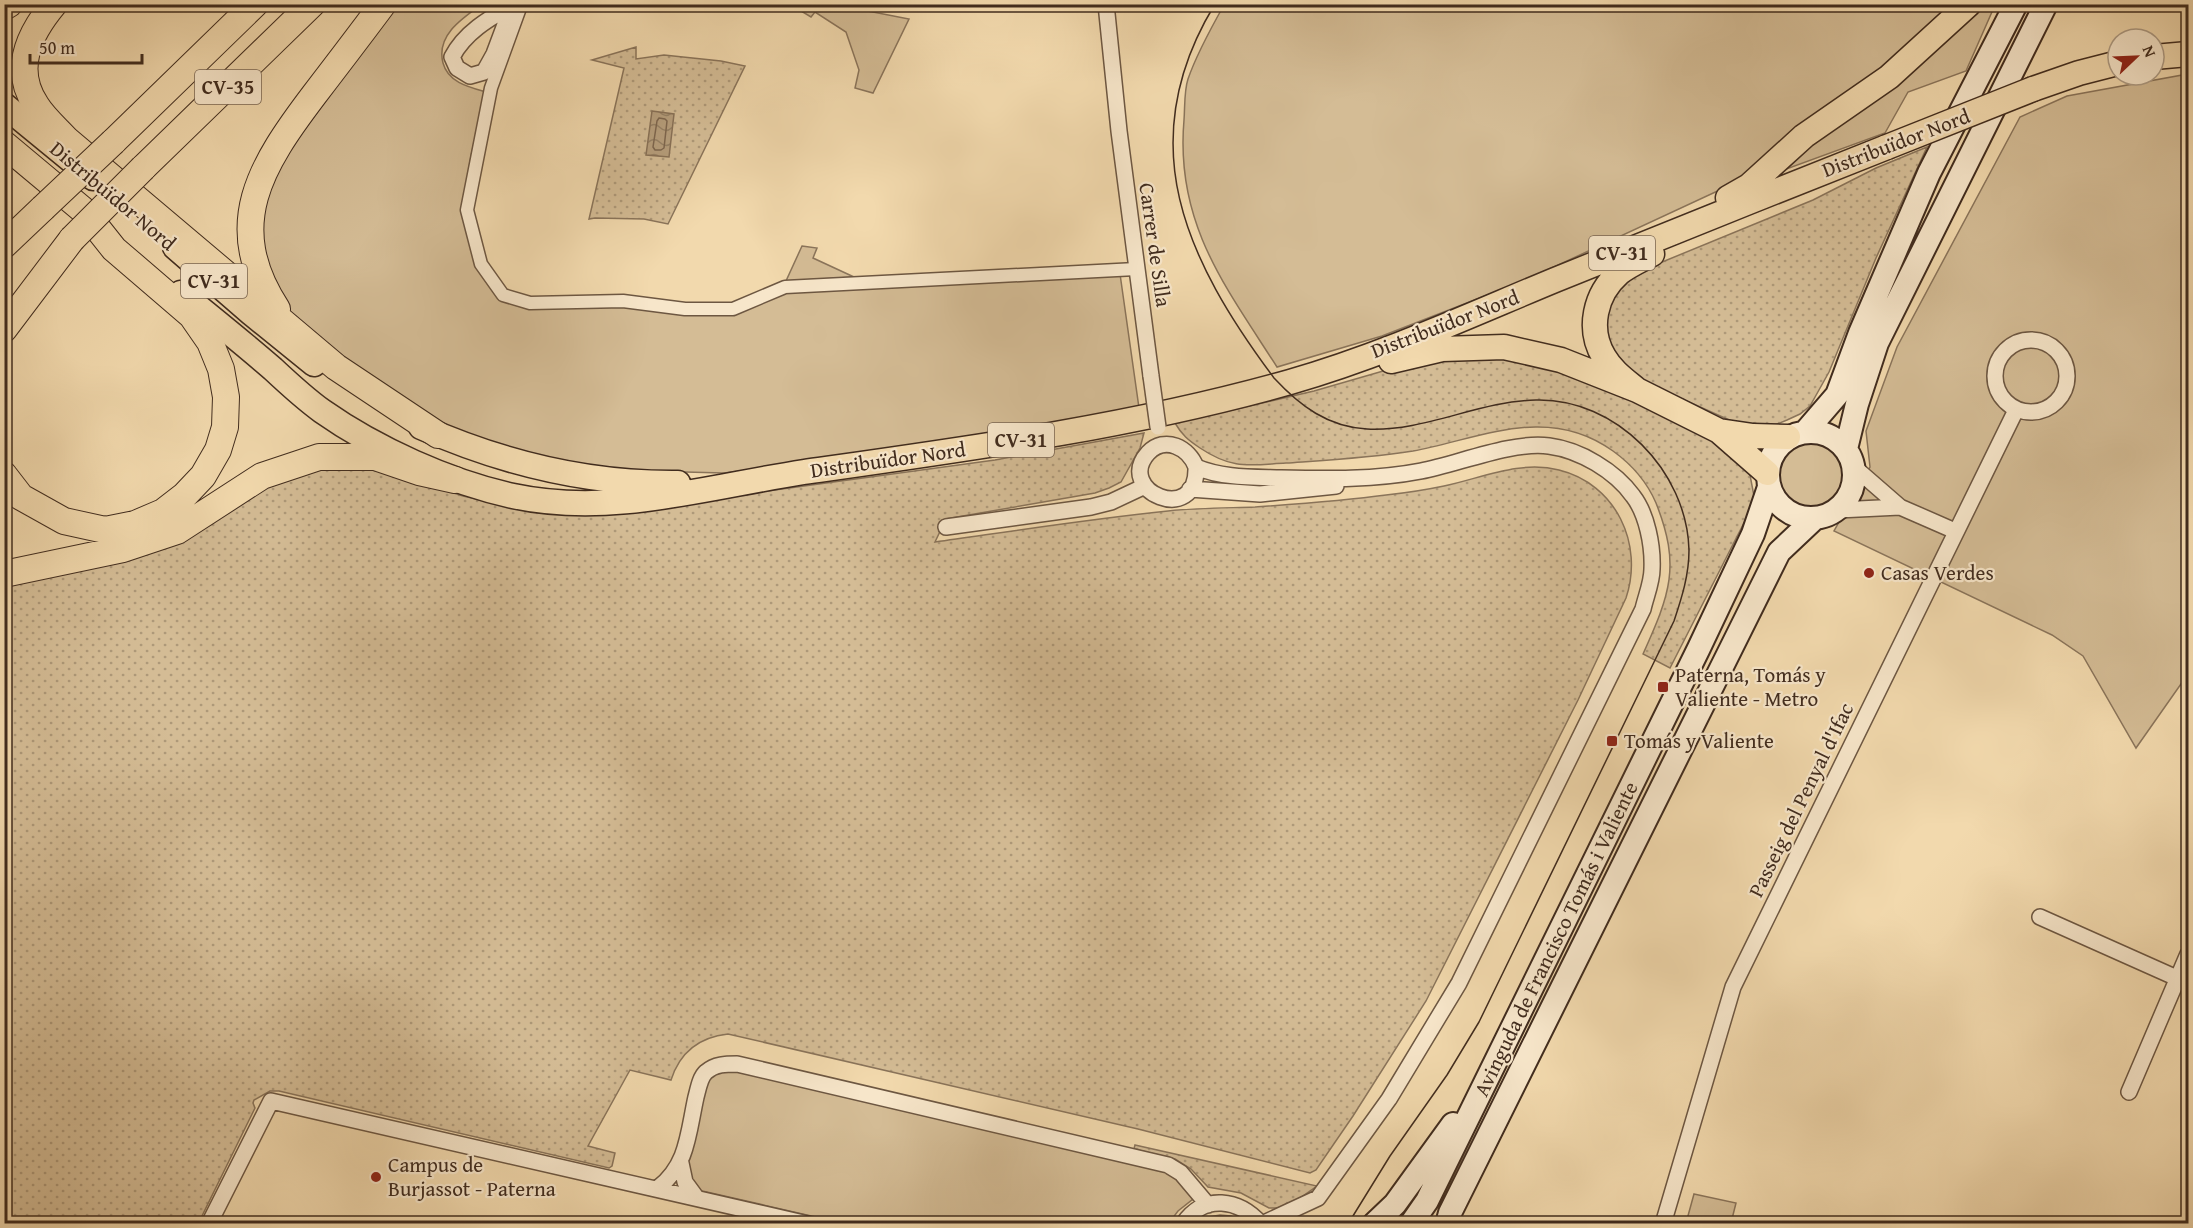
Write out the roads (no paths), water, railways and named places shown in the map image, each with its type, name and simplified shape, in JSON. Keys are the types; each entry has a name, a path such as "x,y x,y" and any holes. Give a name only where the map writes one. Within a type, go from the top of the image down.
{"highway":[{"path":"4,7 9,4"},
{"path":"54,4 39,22 29,40 25,63 26,83 36,106 67,140 336,367 438,435"},
{"path":"195,62 216,20 231,4"},
{"name":"CV-35","path":"4,245 255,4"},
{"name":"CV-35","path":"4,304 312,4"},
{"path":"291,329 263,286 254,264 251,233 252,203 263,171 282,138 383,4"},
{"name":"Distribuïdor Nord","path":"4,144 83,210"},
{"path":"4,475 21,497 64,521 105,530 135,524 162,512 185,495 204,476 218,450 225,427 226,397 221,369 210,342 192,316 114,249 83,210"},
{"path":"4,329 72,239"},
{"path":"4,574 123,549 177,531 262,476 319,457 375,457 419,472 454,480"}],"main road":[{"path":"1637,390 1614,371 1603,356 1596,336 1595,315 1599,299 1608,285 1619,273 1663,248 1721,201 1749,186 1804,136 1889,77 1969,4"},
{"path":"2016,4 1929,173 1860,333 1837,395 1797,434 1778,447 1770,459 1768,480 1774,498 1782,507 1803,518 1827,516 1838,510 1848,498 1854,483 1850,458 1857,404 1878,343 2046,4"},
{"path":"2166,56 2188,54"},
{"name":"Distribuïdor Nord","path":"83,210 322,411 351,429 454,480 514,496 589,505 640,501 743,481 992,445 1083,429 1184,408 1295,380 1443,327 1696,223 2033,89 2106,66"},
{"name":"Distribuïdor Nord","path":"4,105 304,356 344,386 393,415 438,435 506,459 594,478 650,483 743,481"},
{"path":"1295,380 1329,379 1405,356 1442,349 1504,346 1561,360 1637,390 1719,431 1753,436 1829,435 1838,440 1850,458"},
{"path":"1719,431 1768,480"},
{"name":"Avinguda de Francisco Tomás i Valiente","path":"1411,1224 1427,1201 1704,638 1753,534 1768,480"},
{"name":"Avinguda de Francisco Tomás i Valiente","path":"1446,1224 1460,1191 1779,552 1815,518"},
{"path":"1374,1224 1395,1204 1416,1177 1457,1117 1512,1028"}],"street":[{"path":"514,4 490,18 460,42 452,57 457,68 470,76 484,72 494,54 506,22 521,4"},
{"path":"521,4 491,88 467,210 481,264 503,295 530,303 623,301 685,309 733,309 785,287 1136,269"},
{"name":"Carrer de Silla","path":"1097,4 1111,69"},
{"name":"Carrer de Silla","path":"1106,4 1111,69 1158,427 1148,454"},
{"path":"2033,340 2045,343 2055,349 2063,359 2067,371 2066,384 2061,397 2052,406 2041,411 2029,413 2016,410 2005,402 1998,392 1994,380 1995,367 2001,355 2020,341 2033,340"},
{"name":"Passeig del Penyal d'Ifac","path":"1663,1224 1733,987 2016,410"},
{"path":"1158,427 1172,445"},
{"path":"1172,445 1187,452 1196,467 1194,483 1190,489 1184,495 1167,500 1158,498 1145,486 1141,469 1148,454 1155,448 1172,445"},
{"path":"1183,1224 1195,1211 1223,1202 1238,1205 1251,1212 1262,1224 1318,1198 1389,1098 1460,983 1643,609 1652,571 1650,535 1634,496 1605,468 1578,453 1548,445 1510,448 1421,471 1383,476 1328,479 1263,477 1216,474 1196,467"},
{"path":"1850,458 1900,507 1955,531"},
{"path":"1190,489 1260,494 1328,488 1383,476"},
{"path":"946,527 1091,507 1111,502 1145,486"},
{"path":"1838,510 1900,507"},
{"path":"2040,917 2183,981"},
{"path":"2129,1092 2183,981 2188,954"},
{"path":"658,1188 671,1178 681,1163 699,1087 705,1072 720,1064 737,1064 1168,1165 1180,1173 1208,1205"},
{"path":"209,1224 271,1101 808,1224"},
{"path":"681,1163 685,1182 696,1197"}],"water":[{"path":"652,111 674,114 669,157 646,155"}],"tram line":[{"path":"1215,4 1190,55 1176,104 1173,152 1180,199 1194,244 1216,289 1243,334 1274,378 1294,398 1316,413 1340,424 1367,429 1409,426 1494,405 1536,400 1565,403 1593,411 1619,426 1642,445 1661,467 1676,493 1685,521 1689,550 1686,577 1674,621 1479,1022 1447,1075 1390,1156 1348,1224"}],"place":[{"name":"Casas Verdes","path":"1869,573"},
{"name":"Paterna, Tomás y Valiente - Metro","path":"1663,687"},
{"name":"Tomás y Valiente","path":"1612,741"},
{"name":"Campus de Burjassot - Paterna","path":"376,1177"}]}
